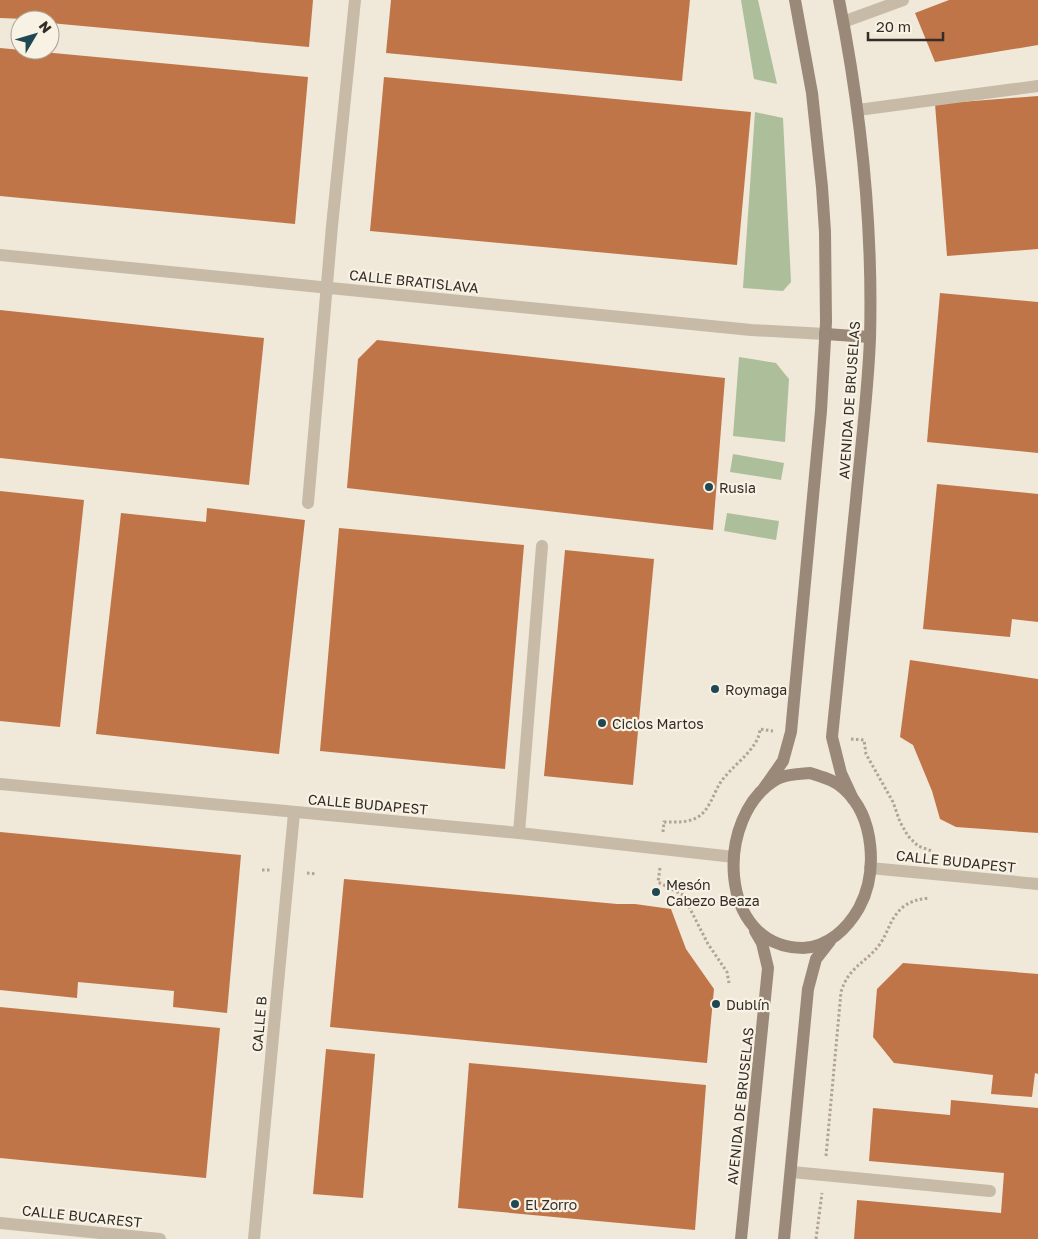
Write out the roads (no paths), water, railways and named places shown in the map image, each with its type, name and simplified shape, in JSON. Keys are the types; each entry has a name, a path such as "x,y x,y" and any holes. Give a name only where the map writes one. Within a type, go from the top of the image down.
{"main road":[{"name":"AVENIDA DE BRUSELAS","path":"764,788 783,761 790,732 821,411 825,334 825,232 822,187 812,93 795,0"},
{"name":"AVENIDA DE BRUSELAS","path":"839,0 858,110 866,184 870,275 870,338 865,414 832,737 841,773 853,799"},
{"path":"825,334 870,338"},
{"path":"784,1239 810,980 816,959 824,948 841,932 851,921 861,904 870,868 870,848 862,815 853,799 843,788 828,778 810,773 778,778 764,788 751,803 743,818 734,857 734,880 738,901 748,920 761,934 777,944 794,948 812,948 828,941 841,932"},
{"name":"AVENIDA DE BRUSELAS","path":"742,1239 768,968 762,943 748,920"}],"street":[{"path":"308,503 355,0"},
{"path":"843,22 903,0"},
{"path":"858,110 1038,86"},
{"name":"CALLE BRATISLAVA","path":"0,255 751,330 825,334"},
{"path":"519,833 542,546"},
{"name":"CALLE BUDAPEST","path":"0,784 519,833 734,857"},
{"name":"CALLE B","path":"254,1239 294,813"},
{"name":"CALLE BUDAPEST","path":"870,868 1038,884"},
{"path":"792,1172 990,1191"},
{"name":"CALLE BUCAREST","path":"0,1223 160,1239"}],"place":[{"name":"Rusia","path":"709,487"},
{"name":"Roymaga","path":"715,689"},
{"name":"Ciclos Martos","path":"602,723"},
{"name":"Mesón Cabezo Beaza","path":"656,892"},
{"name":"Dublín","path":"716,1004"},
{"name":"El Zorro","path":"515,1204"}]}
